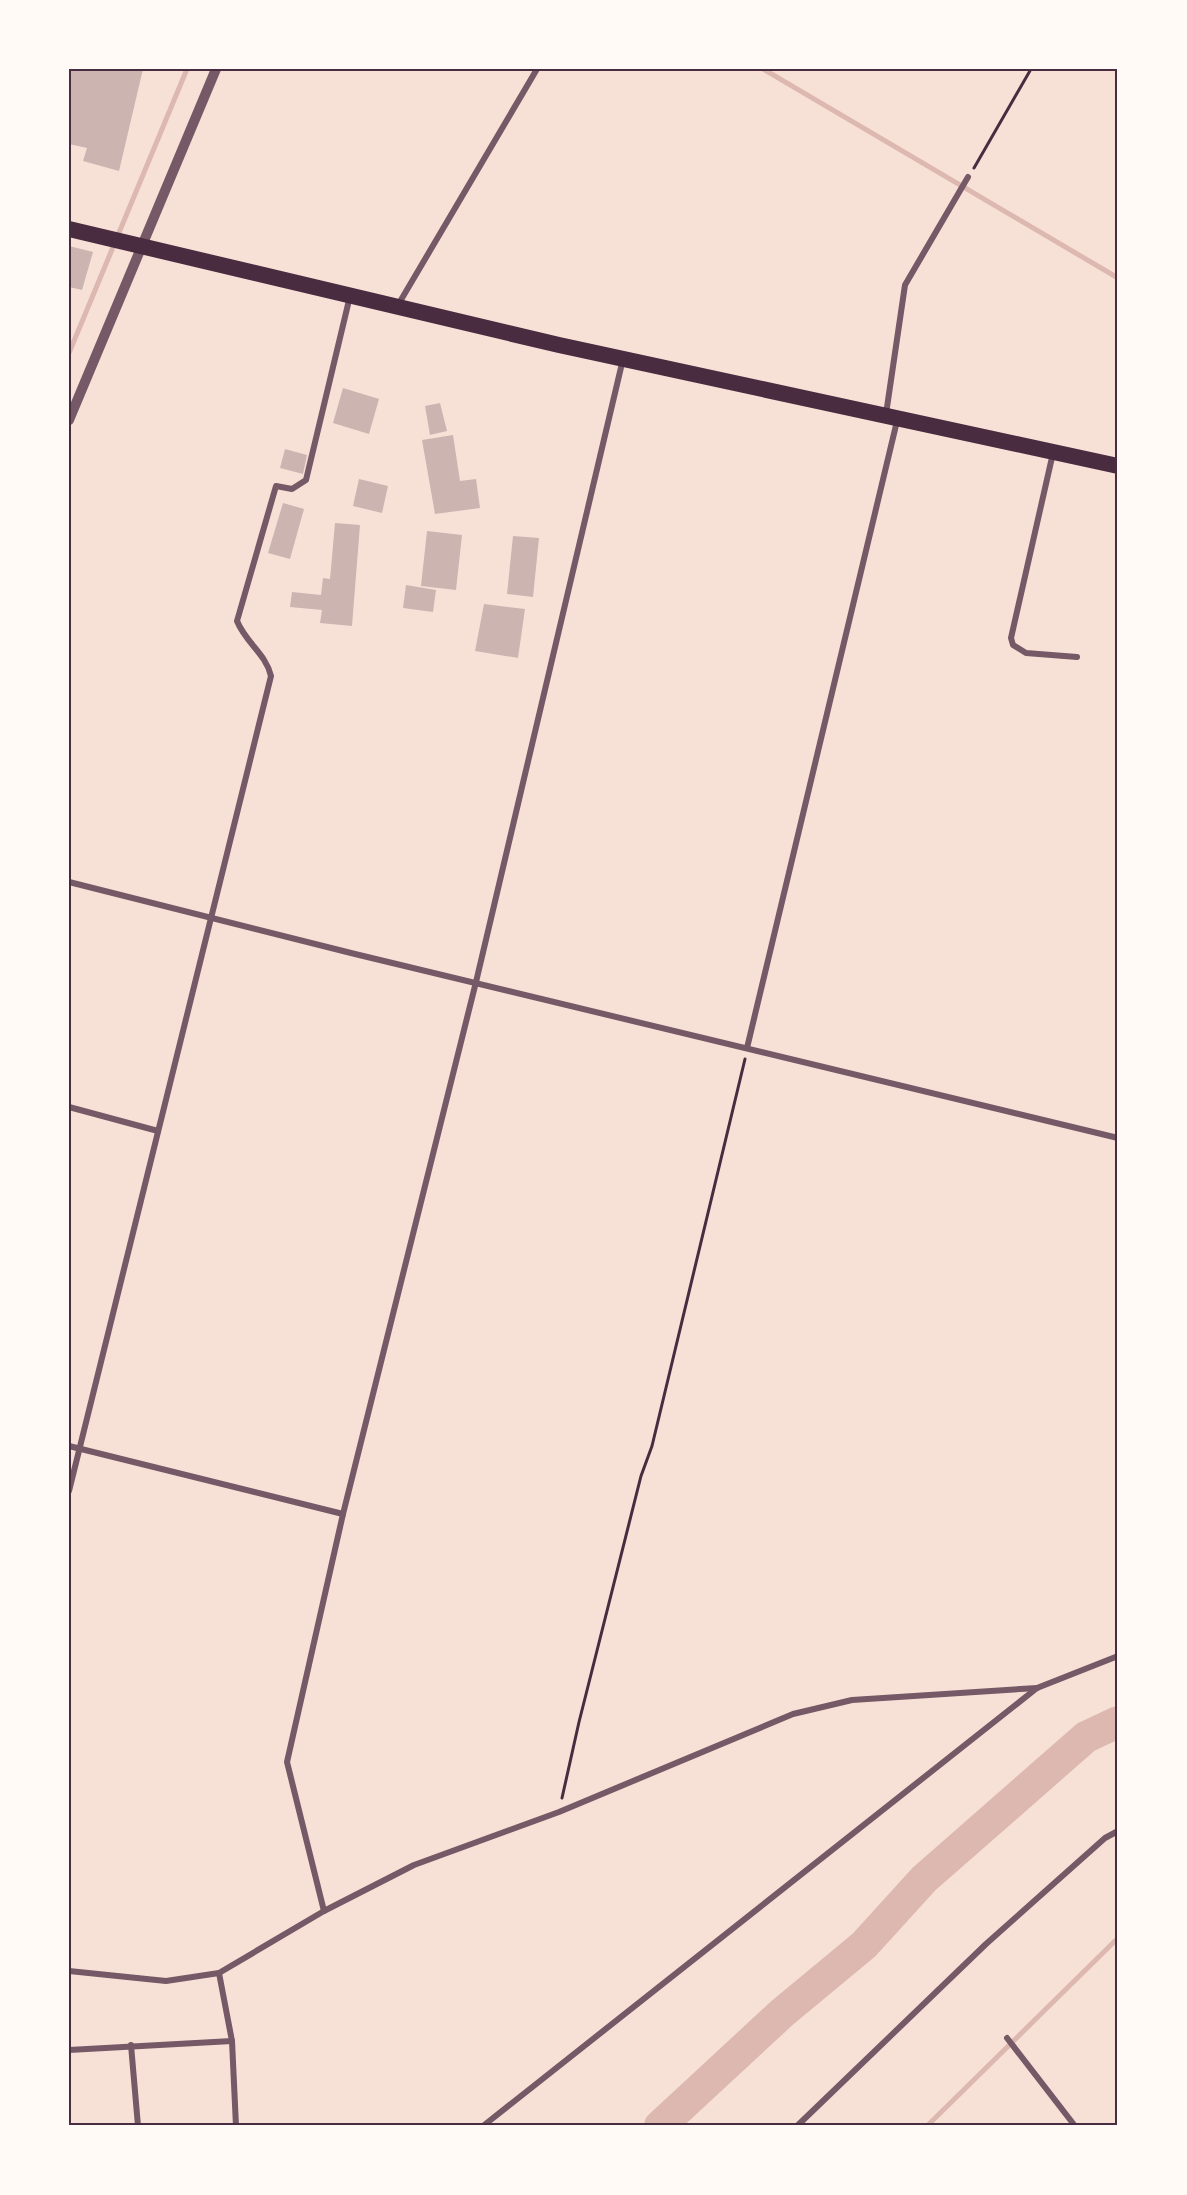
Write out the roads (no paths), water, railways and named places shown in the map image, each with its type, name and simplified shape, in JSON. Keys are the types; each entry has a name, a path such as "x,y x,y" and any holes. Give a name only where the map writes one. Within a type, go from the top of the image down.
{"highway":[{"path":"69,229 891,419 1118,466"}],"street":[{"path":"69,420 216,69"},
{"path":"398,306 537,69"},
{"path":"747,1048 891,419 905,285 968,177"},
{"path":"69,1491 271,676 268,662 244,638 237,621 276,486 292,489 306,480 351,294"},
{"path":"324,1911 301,1826 287,1762 344,1514 476,982 623,358"},
{"path":"1053,452 1011,638 1013,645 1026,653 1077,657"},
{"path":"69,882 1118,1138"},
{"path":"69,1107 158,1131"},
{"path":"69,1446 344,1514"},
{"path":"483,2126 1037,1688 1118,1656"},
{"path":"69,1971 166,1982 219,1973 324,1911 414,1865 559,1812 793,1714 852,1700 1037,1688"},
{"path":"797,2126 986,1944 1105,1838 1118,1831"},
{"path":"219,1973 232,2041 236,2126"},
{"path":"1007,2038 1075,2126"},
{"path":"69,2050 232,2041"},
{"path":"131,2045 138,2126"}],"waterway":[{"path":"69,353 187,69"},
{"path":"763,69 1118,278"},
{"path":"660,2126 782,2013 864,1945 924,1879 1086,1737 1118,1722"},
{"path":"927,2126 1118,1938"}]}
